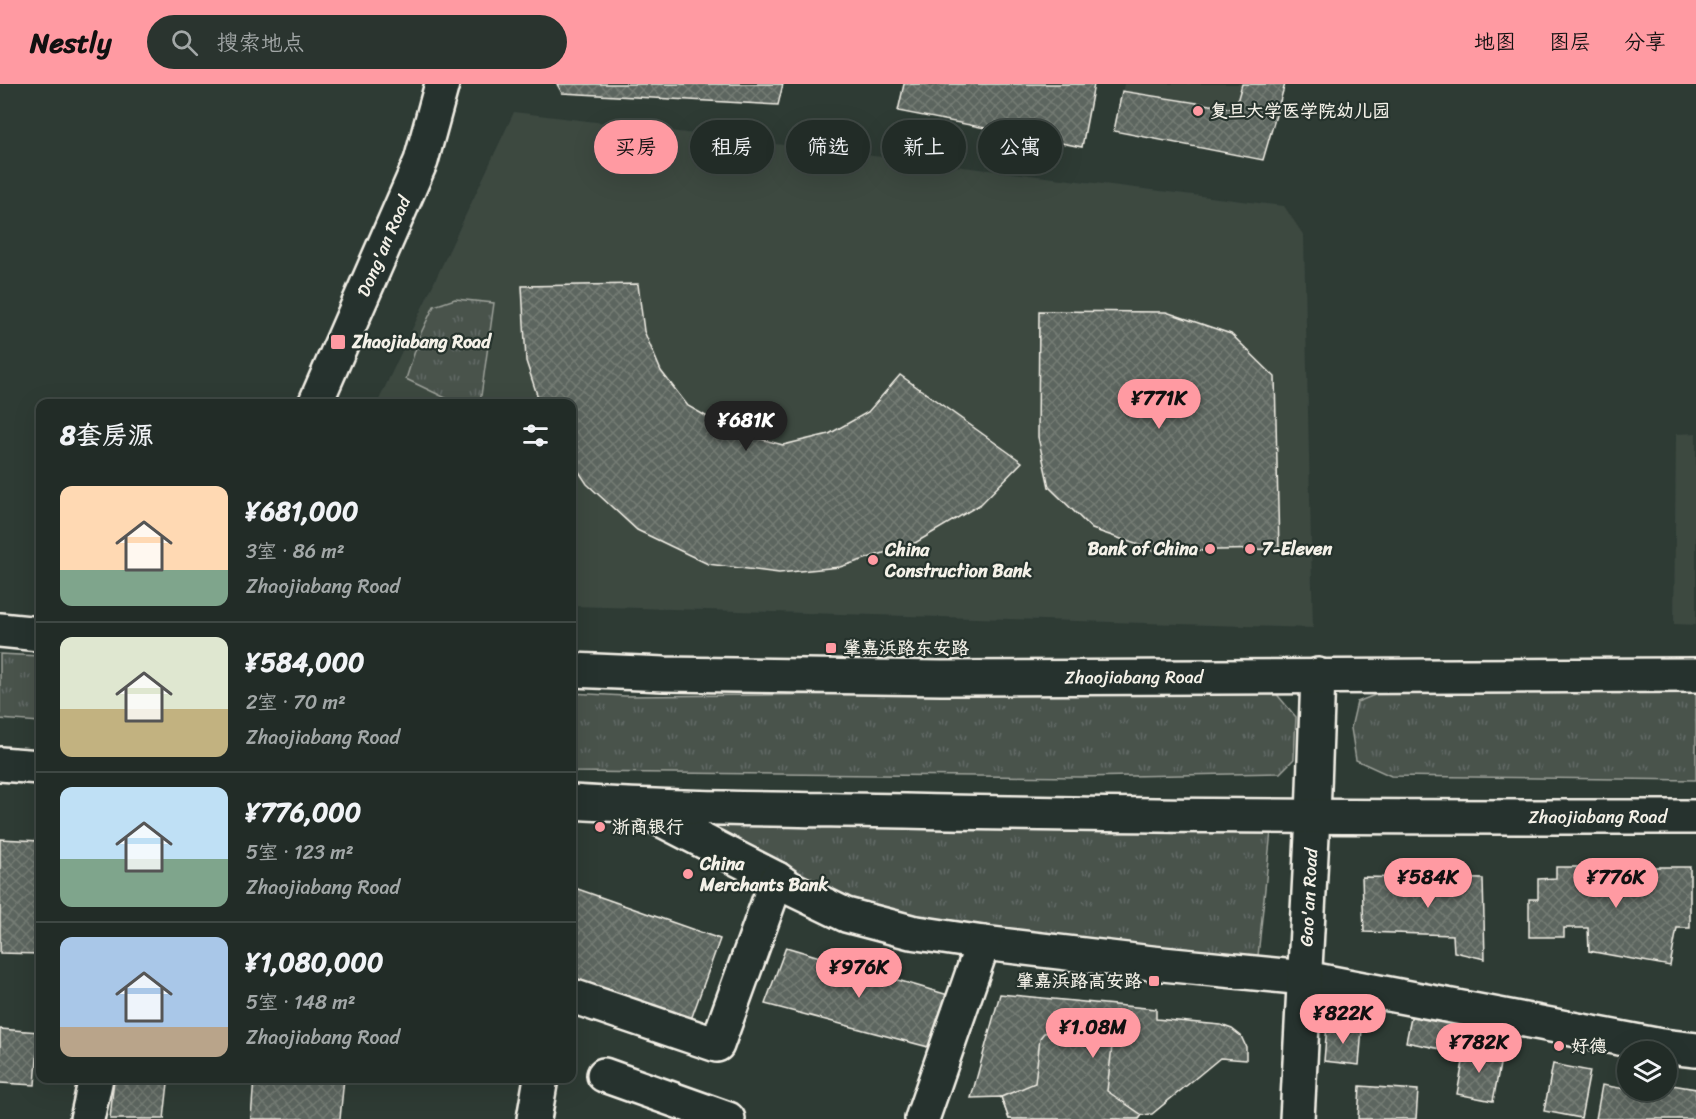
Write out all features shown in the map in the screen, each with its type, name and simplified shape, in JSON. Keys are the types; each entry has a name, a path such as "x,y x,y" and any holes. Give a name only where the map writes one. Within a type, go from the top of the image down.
{"main road":[{"name":"Dong'an Road","path":"317,399 421,161 442,84"},
{"path":"0,630 36,634"},
{"name":"Zhaojiabang Road","path":"576,670 664,674 942,678 1696,675"},
{"name":"Gao'an Road","path":"1297,1119 1318,675"},
{"path":"0,764 36,767"},
{"name":"Zhaojiabang Road","path":"576,802 635,806 1313,817 1696,817"},
{"name":"Zhaojiabang Road","path":"635,806 846,915 911,932 1152,963 1305,978 1661,1046 1696,1050"},
{"path":"576,997 717,1045 777,879"},
{"path":"922,1119 983,943"},
{"path":"604,1075 728,1119"},
{"path":"87,1119 95,1083"},
{"path":"534,1119 540,1083"}],"shaded area":[{"name":"复旦大学医学院幼儿园","path":"1124,84 1285,84 1263,160 1114,131"},
{"path":"514,112 594,122 594,174 678,174 678,132 690,133 690,174 774,174 774,144 786,145 786,174 870,174 870,155 882,157 882,174 966,174 966,167 978,169 978,174 1022,174 1284,206 1304,236 1313,628 576,606 576,399 379,399"},
{"path":"1696,433 1696,625 1674,624 1676,434"}],"green space":[{"path":"455,299 494,303 481,399 448,399 406,379 420,335 434,306"},
{"path":"0,654 36,656 36,722 0,719"},
{"path":"1390,689 1696,693 1696,780 1391,776 1356,760 1351,728 1357,702"},
{"path":"1274,691 1296,717 1294,759 1280,773 1080,777 576,772 576,693 625,696"},
{"path":"696,820 1271,831 1258,956 969,927 894,913 828,892"}],"building":[{"path":"557,84 783,84 778,105 562,93"},
{"path":"904,84 1094,84 1082,147 1062,143 1062,120 978,120 978,127 966,124 966,120 944,120 898,111"},
{"name":"复旦大学医学院幼儿园","path":"1242,84 1285,84 1263,160 1114,131 1122,91 1235,109"},
{"path":"638,284 644,331 661,371 688,406 734,432 783,445 829,434 868,412 900,375 1022,462 981,504 915,543 840,567 779,573 708,564 637,530 587,484 576,467 576,399 538,399 526,361 522,286"},
{"path":"1039,311 1166,312 1231,334 1275,377 1279,549 1156,551 1092,529 1049,487 1038,437"},
{"path":"0,839 36,841 36,954 0,953"},
{"path":"1556,867 1690,867 1690,928 1677,928 1670,966 1589,951 1588,928 1564,928 1564,937 1529,937 1529,899 1538,899 1538,879 1556,878"},
{"path":"1362,877 1483,879 1485,959 1454,952 1453,935 1364,932"},
{"path":"576,888 720,939 689,1025 576,984"},
{"path":"786,947 955,997 936,1049 765,1004"},
{"path":"1000,994 1156,1009 1156,1019 1221,1025 1241,1036 1246,1047 1246,1060 1220,1058 1152,1114 1142,1115 1139,1119 1009,1119 1001,1097 971,1098"},
{"path":"1412,1013 1452,1021 1446,1050 1406,1042"},
{"path":"1327,1025 1362,1029 1359,1065 1324,1061"},
{"path":"0,1029 36,1032 35,1085 0,1083"},
{"path":"1050,1032 1056,1040 1097,1044 1099,1040 1105,1038 1110,1041 1112,1046 1107,1091 1142,1115 1139,1119 1009,1119 1001,1097 1035,1083 1040,1038 1044,1033"},
{"path":"1466,1046 1502,1054 1493,1101 1457,1094"},
{"path":"1553,1064 1590,1071 1581,1118 1544,1111"},
{"path":"114,1083 168,1083 164,1119 110,1119"},
{"path":"254,1083 344,1083 340,1119 251,1119"},
{"path":"1602,1085 1617,1088 1617,1101 1677,1101 1677,1086 1696,1089 1696,1119 1596,1119"},
{"path":"1360,1086 1418,1090 1416,1119 1358,1119"}],"place":[{"name":"复旦大学医学院幼儿园","path":"1198,111"},
{"name":"Zhaojiabang Road","path":"338,342"},
{"name":"Bank of China","path":"1210,549"},
{"name":"7-Eleven","path":"1250,549"},
{"name":"China Construction Bank","path":"873,560"},
{"name":"肇嘉浜路东安路","path":"831,648"},
{"name":"浙商银行","path":"600,827"},
{"name":"China Merchants Bank","path":"688,874"},
{"name":"肇嘉浜路高安路","path":"1154,981"},
{"name":"好德","path":"1559,1046"}]}
